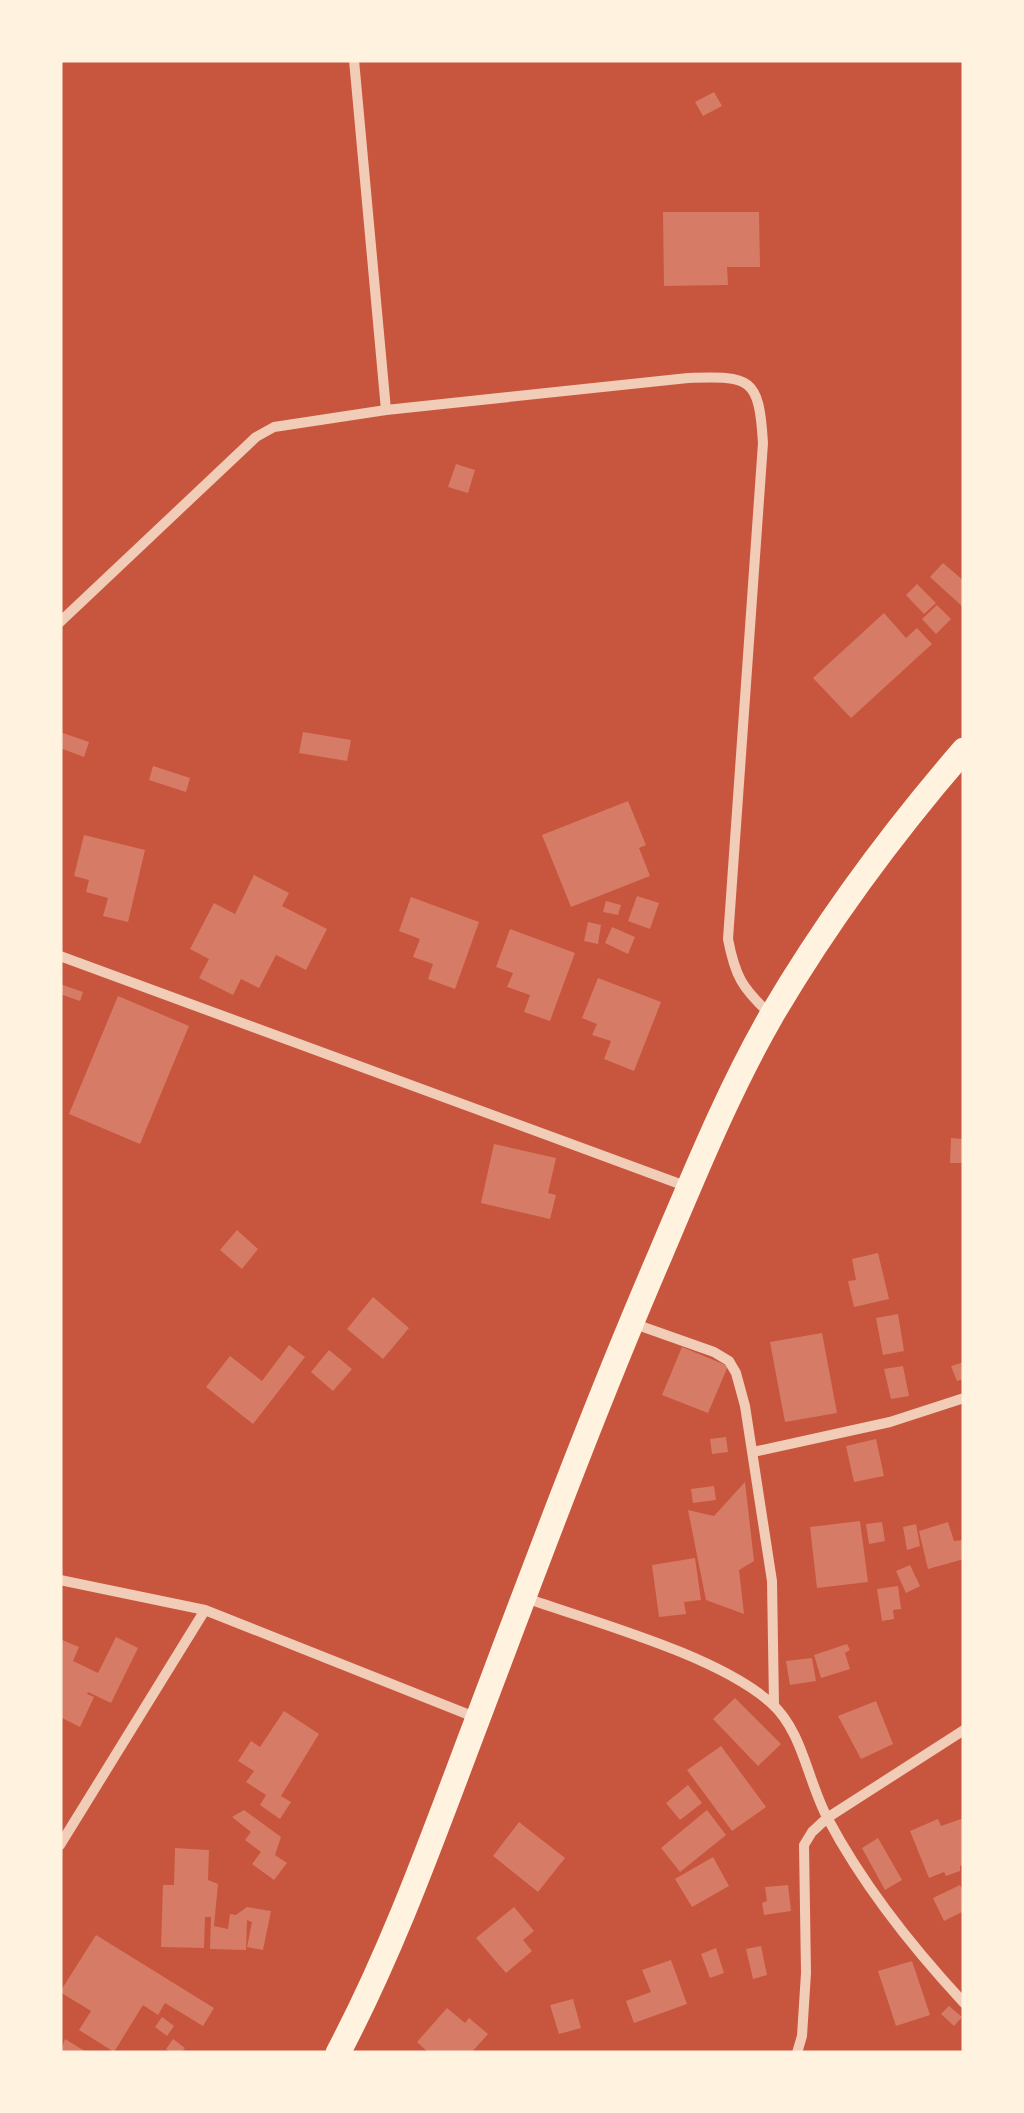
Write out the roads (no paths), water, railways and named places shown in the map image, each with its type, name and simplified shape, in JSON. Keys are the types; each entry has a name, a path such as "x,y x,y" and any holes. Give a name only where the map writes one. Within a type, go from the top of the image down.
{"highway":[{"path":"338,2053 417,1884 601,1391 689,1188 772,1016 852,891 964,750"}],"street":[{"path":"354,60 386,410"},
{"path":"60,622 256,437 274,428 386,410 734,376 751,386 761,408 764,443 728,939 733,969 745,991 772,1016"},
{"path":"60,956 689,1188"},
{"path":"631,1323 714,1352 729,1361 736,1373 772,1581 774,1705"},
{"path":"752,1452 890,1422 964,1398"},
{"path":"60,1580 204,1610 478,1718"},
{"path":"525,1597 695,1659 748,1686 774,1705 795,1738 827,1818 892,1918 964,2003"},
{"path":"60,1845 204,1610"},
{"path":"797,2053 802,2036 806,1973 802,1857 812,1832 827,1818 964,1730"}]}
